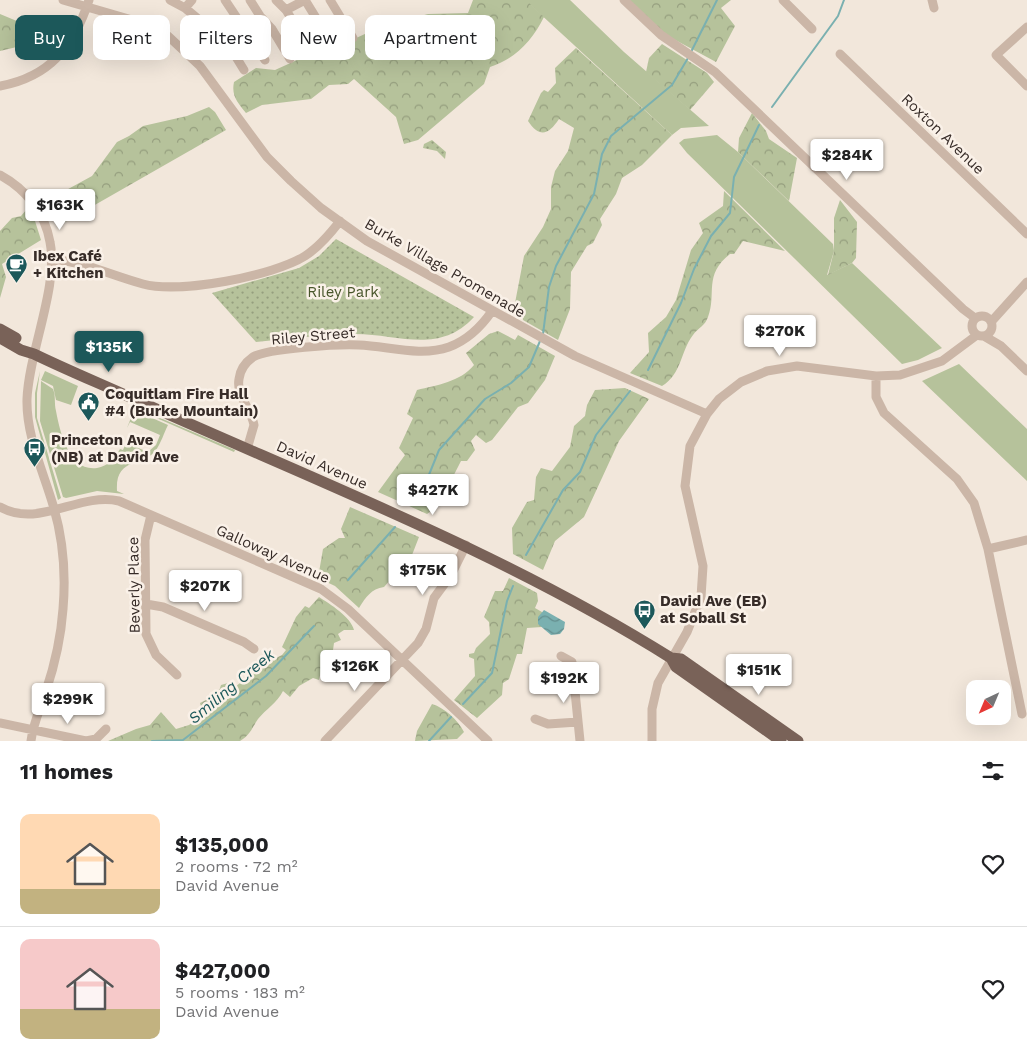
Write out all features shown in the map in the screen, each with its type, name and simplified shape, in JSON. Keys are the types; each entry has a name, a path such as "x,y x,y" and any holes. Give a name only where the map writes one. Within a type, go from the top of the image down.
{"main road":[{"name":"David Avenue","path":"0,328 26,344 34,354"},
{"name":"David Avenue","path":"0,338 21,350 34,354 466,545 544,584 671,658 679,658 696,668 798,741"},
{"name":"David Avenue","path":"671,658 676,668 781,741"}],"street":[{"name":"Burke Village Promenade","path":"63,0 88,4 139,22 168,36 190,54 267,157 291,181 367,241 554,345 604,370 707,414"},
{"path":"170,0 185,8 228,44 244,70"},
{"path":"185,8 192,0"},
{"path":"225,0 235,15"},
{"path":"250,0 281,44"},
{"path":"276,0 289,15"},
{"path":"286,10 305,0 314,15"},
{"path":"330,0 339,15"},
{"path":"624,0 646,23 715,72 1027,371"},
{"path":"783,0 812,29"},
{"path":"0,86 27,78 54,61 76,34 88,4"},
{"path":"1027,27 996,55 1027,86"},
{"name":"Roxton Avenue","path":"840,54 1027,234"},
{"path":"0,175 24,193 40,213 48,233 52,259 28,388 28,418 55,509 64,566 63,616 54,666 31,741"},
{"path":"52,259 83,263 143,284 182,287 285,266 317,246 340,221"},
{"path":"652,741 653,700 671,658 687,632 701,597 703,566 685,486 690,446 707,414 719,399 741,382 767,371 797,366 876,376 900,375 921,370 942,361 966,343 1027,282"},
{"name":"Riley Street","path":"247,449 254,424 238,384 242,370 252,358 274,352 349,344 418,351 440,349 471,335 492,311"},
{"path":"876,376 876,397 884,413 949,471 966,490 979,516 988,549 1022,714"},
{"name":"Galloway Avenue","path":"0,507 14,513 27,514 89,501 107,499 118,501 321,589 344,605 488,741"},
{"name":"Beverly Place","path":"151,515 145,540 145,626 150,645 159,659 177,674"},
{"path":"988,549 1027,540"},
{"path":"325,741 403,660 422,637 434,598 451,575 466,545"},
{"path":"146,604 163,607 254,649"},
{"path":"561,656 572,662 580,741"},
{"path":"535,719 548,724 578,722"},
{"path":"0,723 91,741 99,738 106,729"}],"green space":[{"path":"473,0 526,0 544,17 534,34 522,48 499,64 490,67 484,84 418,140 404,144 396,117 354,79 348,84 329,85 311,99 262,105 246,113 234,95 234,82 256,68 275,70 297,60 355,60 355,39 365,34 365,60 495,60 495,15 424,15 468,13"},
{"path":"525,0 570,0 624,52 709,126 681,128 672,135"},
{"path":"628,0 731,0 721,8 735,26 716,62 666,35"},
{"path":"0,14 15,20 15,47 0,51"},
{"path":"662,44 707,73 714,82 690,110 646,72 649,58"},
{"path":"576,48 672,135 642,165 622,178 616,194 600,219 602,225 593,243 587,246 571,272 570,309 558,340 523,320 521,309 515,303 524,256 543,227 551,209 551,187 555,171 568,151 574,128 559,119 548,131 540,132 532,127 528,121 541,93 544,90 548,92 556,83 555,68"},
{"path":"209,107 215,112 226,130 58,226 48,200 92,176 117,142 143,126 187,116"},
{"path":"752,113 766,131 769,139 797,158 789,201 738,152 739,138"},
{"path":"717,135 738,152 833,244 834,251 827,275 852,263 942,348 918,360 902,364 679,143 684,139"},
{"path":"432,140 446,152 445,159 437,151 423,148 424,144"},
{"path":"724,191 785,251 743,241 734,254 730,254 716,269 708,317 689,342 677,369 669,381 662,386 630,373 649,352 648,333 666,317 676,300 691,250 703,233 699,223 723,206"},
{"path":"840,200 857,222 856,258 852,263 828,275 834,251 834,218"},
{"path":"27,209 35,221 41,240 2,264 6,277 0,298 0,231 12,218 21,216"},
{"name":"Riley Park","path":"336,239 474,317 461,329 447,336 433,339 418,340 355,334 256,342 212,293 299,268 319,256"},
{"path":"498,331 515,340 518,335 555,356 545,380 528,403 518,407 492,440 486,443 476,435 471,441 475,450 467,461 461,461 438,506 427,514 378,492 405,455 399,448 413,418 407,414 417,390 448,382 468,371 474,365 466,353 489,334"},
{"path":"959,364 1027,429 1027,481 922,381"},
{"path":"40,371 37,393 37,418 61,498 58,500 35,417 35,393"},
{"path":"45,371 78,386 71,405 56,400 53,386 41,380"},
{"path":"41,381 53,389 58,420 68,449 79,464 87,468 97,468 108,464 120,449 123,450 126,443 148,452 156,445 160,435 130,422 127,428 134,410 168,425 158,447 151,455 125,467 120,472 117,491 124,494 97,491 66,498 63,497 40,421"},
{"path":"625,388 649,399 619,441 584,517 555,541 543,570 513,554 512,528 527,502 534,500 536,477 541,468 552,471 570,447 574,426 585,416 587,405 595,390"},
{"path":"137,408 235,450 234,452"},
{"path":"350,507 419,537 412,555 384,587 372,592 359,608 335,586 318,578 323,549 339,538 345,538 341,529"},
{"path":"509,578 537,593 538,601 535,608 542,612 542,627 527,628 522,654 517,654 509,679 503,683 502,695 477,718 454,700 475,676 474,659 469,657 469,654 474,653 476,648 490,634 489,622 484,617 495,591 503,591"},
{"path":"319,597 345,616 354,630 344,630 338,634 341,640 334,643 333,650 323,662 319,680 313,678 299,686 290,697 283,691 243,739 240,741 108,741 150,725 161,712 176,729 189,725 203,714 200,703 218,694 221,685 228,683 232,688 235,687 264,664 282,655 286,650 282,647 296,617 305,606 309,608"},
{"path":"432,704 446,711 455,719 464,732 457,739 415,741 417,731"}],"water":[{"path":"544,610 565,622 564,629 560,634 551,635 538,624 538,617"}],"waterway":[{"name":"Smiling Creek","path":"691,52 717,0"},
{"path":"772,107 838,16 844,0"},
{"name":"Smiling Creek","path":"543,334 549,287 556,266 594,194 602,154 611,136 672,85 688,58"},
{"path":"648,370 711,236 730,213 734,177 759,125"},
{"name":"Smiling Creek","path":"414,501 424,487 439,450 485,399 511,383 529,367 540,341"},
{"path":"526,555 563,490 580,472 596,435 630,391"},
{"name":"Smiling Creek","path":"348,580 395,527"},
{"path":"463,704 492,673 507,601 513,586"},
{"name":"Smiling Creek","path":"152,741 183,740 266,676 314,626"},
{"path":"429,741 451,717"}],"place":[{"name":"Ibex Café + Kitchen","path":"17,284"},
{"name":"Coquitlam Fire Hall #4 (Burke Mountain)","path":"89,422"},
{"name":"Princeton Ave (NB) at David Ave","path":"35,468"},
{"name":"David Ave (EB) at Soball St","path":"644,629"}]}
